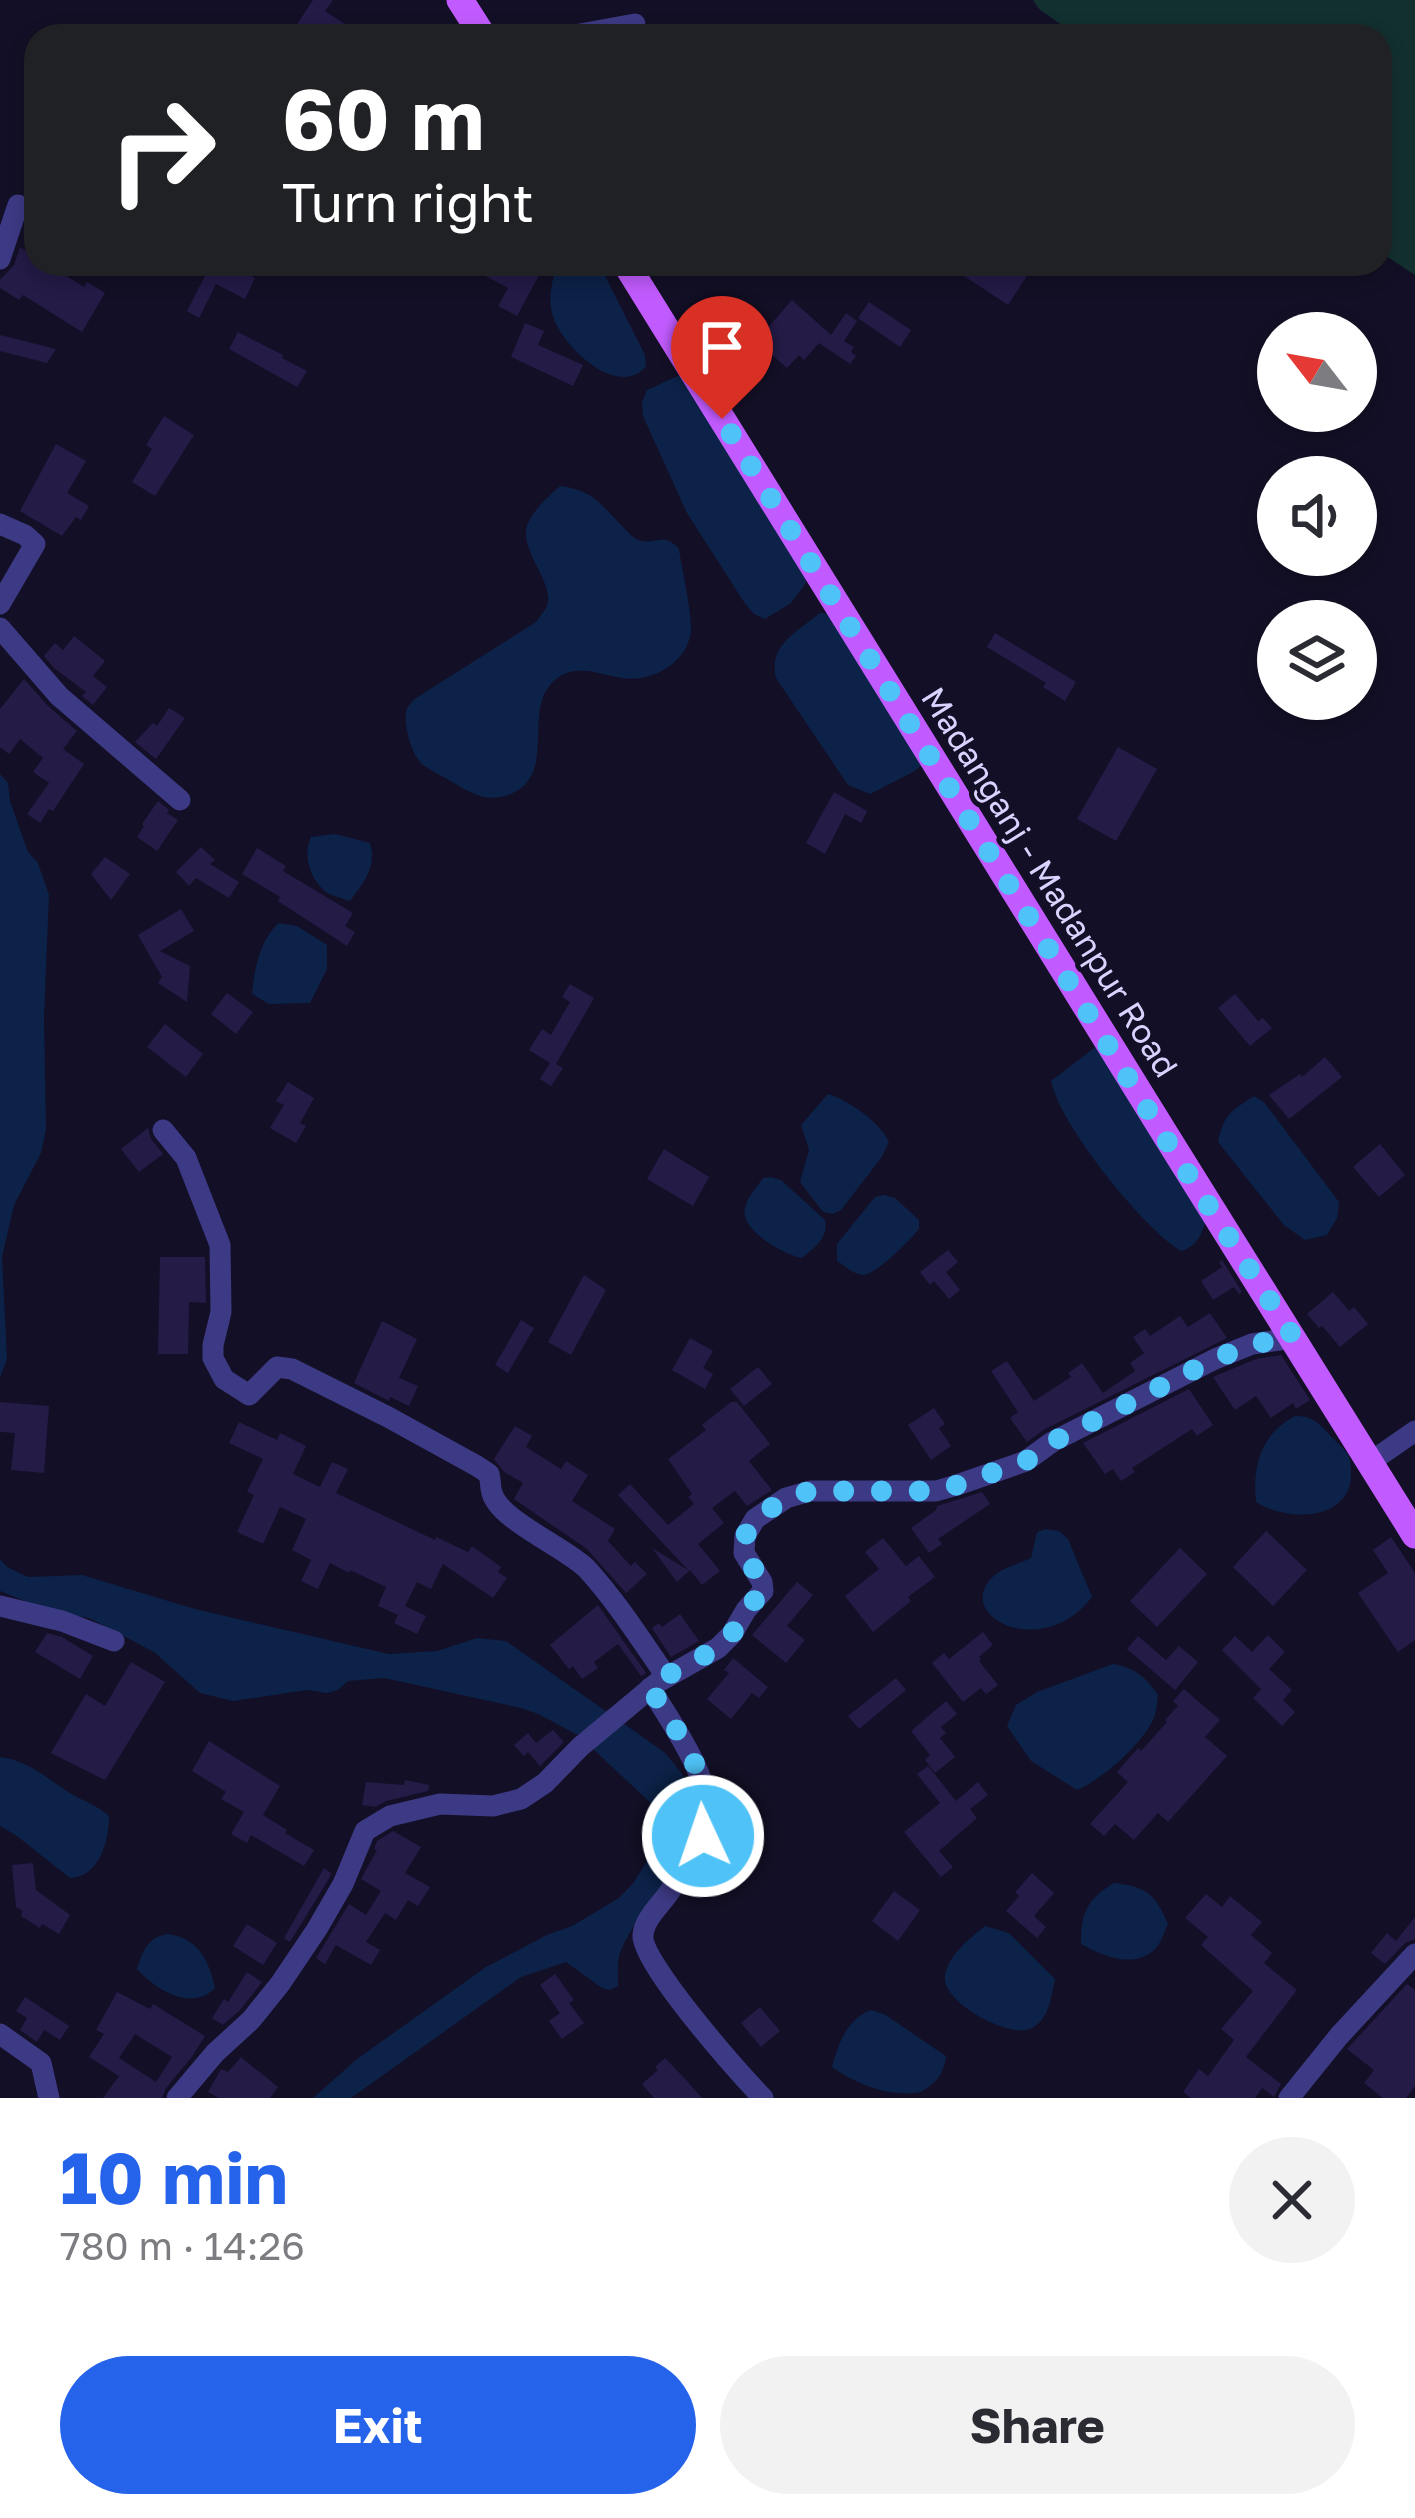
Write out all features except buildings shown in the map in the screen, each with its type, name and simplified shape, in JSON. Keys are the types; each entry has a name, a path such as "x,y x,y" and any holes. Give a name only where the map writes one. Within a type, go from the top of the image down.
{"main road":[{"name":"Madanganj - Madanpur Road","path":"633,276 1415,1535"}],"street":[{"path":"0,259 18,205"},
{"path":"0,524 35,544 0,604"},
{"path":"0,628 58,696 180,800"},
{"path":"163,1130 186,1158 220,1245 221,1312 213,1358 224,1378 249,1395 277,1367 292,1369 477,1466 490,1474 492,1493 505,1510 584,1565 634,1628 703,1784 708,1818 703,1836 646,1923 644,1948 698,2022 763,2098"},
{"path":"177,2098 280,1984 334,1899 365,1831 390,1816 440,1804 493,1806 520,1799 545,1783 658,1682 718,1648 732,1634 763,1591 744,1553 745,1536 755,1519 786,1498 810,1491 935,1491 957,1485 1026,1461 1052,1442 1215,1359 1252,1344 1294,1338"},
{"path":"1370,1463 1415,1431"},
{"path":"0,1606 62,1621 114,1641"},
{"path":"1288,2098 1415,1954"},
{"path":"0,2034 41,2063 49,2098"}],"green space":[{"path":"1033,0 1415,0 1415,275 1392,260 1392,24 1060,24"}],"water":[{"path":"554,276 605,276 645,355 646,366 634,375 620,377 591,364 557,326 551,295"},
{"path":"680,375 804,570 806,583 791,603 765,619 744,602 687,513 643,416 647,390"},
{"path":"560,486 595,499 636,539 668,540 679,549 691,631 683,653 656,674 633,679 582,671 559,677 547,688 541,703 537,752 528,782 505,796 479,796 419,761 408,733 407,711 416,698 536,622 545,609 546,586 526,533 534,512"},
{"path":"820,613 834,614 925,763 870,794 848,785 776,678 780,648"},
{"path":"0,774 8,783 28,852 38,863 49,895 46,1129 41,1153 14,1205 2,1257 7,1359 0,1378"},
{"path":"335,834 370,843 370,867 350,901 323,889 308,860 311,837"},
{"path":"279,923 297,926 327,945 327,969 310,1003 269,1004 252,994 263,946"},
{"path":"1098,1045 1208,1214 1199,1237 1187,1249 1181,1251 1165,1239 1126,1199 1086,1148 1058,1100 1051,1081"},
{"path":"828,1094 863,1113 889,1142 841,1210 833,1214 823,1212 800,1182 809,1150 801,1125"},
{"path":"1254,1096 1264,1102 1339,1202 1327,1235 1305,1240 1284,1225 1218,1142 1230,1114"},
{"path":"763,1178 781,1180 825,1220 823,1237 802,1258 768,1243 745,1216 753,1191"},
{"path":"875,1197 895,1198 919,1220 919,1229 877,1269 857,1274 837,1261 837,1244"},
{"path":"1295,1416 1317,1422 1350,1459 1349,1488 1342,1500 1316,1513 1284,1513 1256,1502 1261,1452 1274,1432"},
{"path":"1059,1531 1068,1539 1092,1597 1071,1617 1049,1627 1007,1625 992,1616 984,1603 984,1589 996,1574 1031,1558 1037,1532"},
{"path":"0,1559 28,1577 82,1575 195,1609 389,1654 437,1651 477,1638 506,1641 664,1752 696,1800 697,1824 690,1842 626,1941 618,1960 618,1986 602,1988 566,1962 521,1977 351,2098 313,2098 357,2059 486,1967 619,1898 658,1843 660,1820 655,1807 578,1735 521,1708 384,1678 348,1681 327,1693 307,1690 233,1701 200,1693 154,1652 89,1618 52,1612 0,1591"},
{"path":"1113,1664 1134,1671 1149,1683 1158,1695 1155,1715 1122,1758 1077,1790 1031,1761 1007,1726 1016,1705 1037,1692"},
{"path":"0,1757 30,1767 109,1816 104,1847 88,1872 70,1878 0,1826"},
{"path":"1114,1883 1148,1894 1168,1924 1159,1945 1146,1956 1118,1959 1081,1944 1087,1908"},
{"path":"985,1926 1009,1933 1055,1979 1046,2013 1032,2028 994,2024 965,2007 947,1986 950,1961"},
{"path":"168,1934 187,1940 205,1960 215,1988 206,1995 174,1995 137,1969 151,1942"},
{"path":"871,2010 946,2056 931,2086 920,2092 885,2091 832,2067 850,2026"}],"route":[{"path":"703,1836 708,1818 703,1784 650,1688 718,1648 763,1591 744,1553 745,1536 755,1519 786,1498 810,1491 935,1491 984,1476 1026,1461 1052,1442 1215,1359 1252,1344 1294,1338 1170,1146 722,419"}]}
